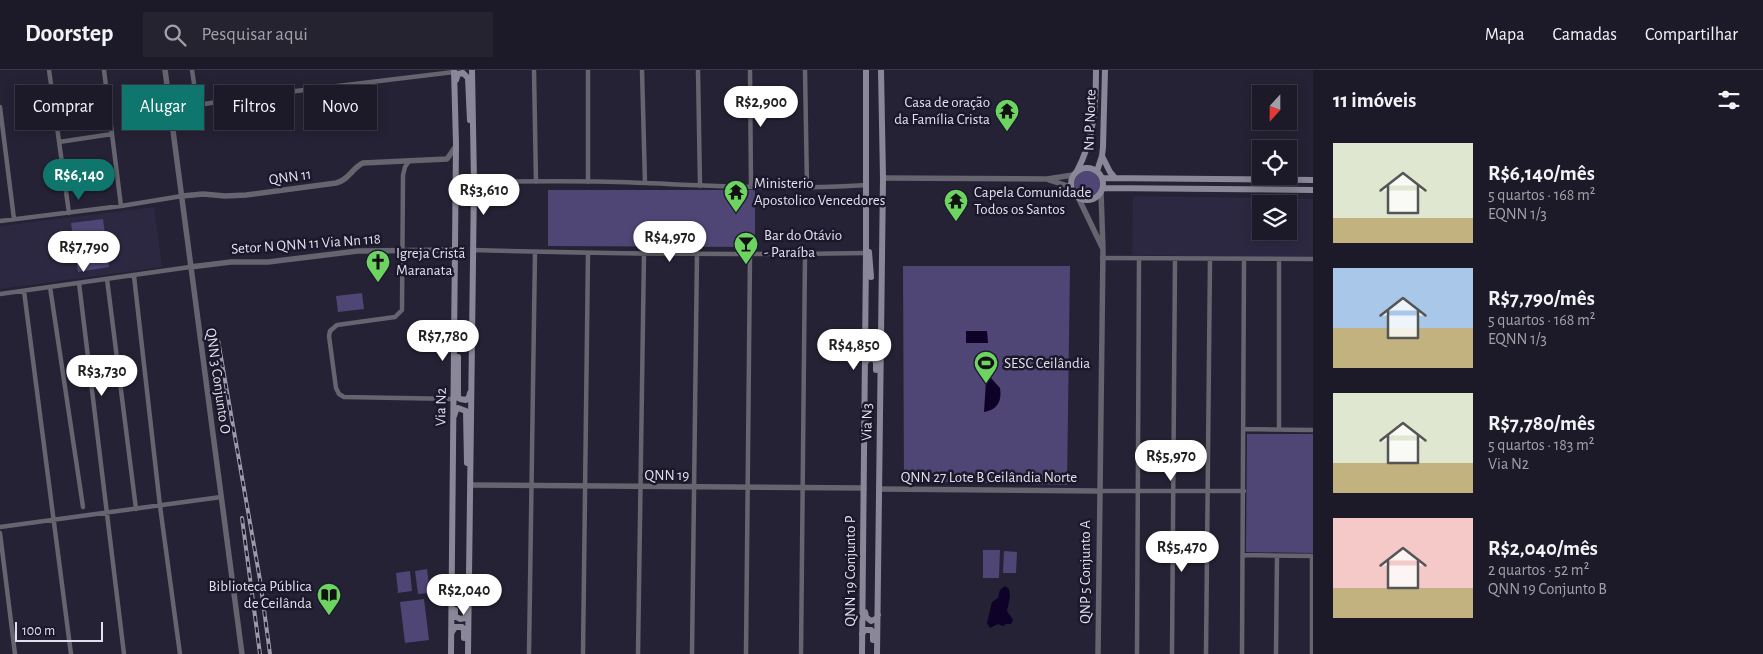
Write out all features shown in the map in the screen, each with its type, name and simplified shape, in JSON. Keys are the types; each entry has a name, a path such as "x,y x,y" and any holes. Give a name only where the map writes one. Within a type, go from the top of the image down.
{"main road":[{"path":"468,654 474,182 472,70"},
{"path":"866,70 866,253"},
{"name":"Via N3","path":"878,654 883,178 883,116 879,70"},
{"name":"N1 P Norte","path":"1075,173 1088,148 1092,135 1096,101 1096,70"},
{"name":"N1 P Norte","path":"1097,171 1102,156 1105,70"},
{"path":"454,71 456,144 455,250"},
{"path":"455,86 458,74 463,73 466,75 474,148"},
{"path":"1102,156 1115,178"},
{"path":"1087,167 1097,171 1102,178 1102,190 1098,196 1088,200 1078,197 1071,187 1075,173 1087,167"},
{"path":"1102,178 1313,180"},
{"path":"1102,190 1313,190"},
{"path":"866,236 871,260 870,346 876,350 880,348 881,344"},
{"name":"Via N2","path":"450,654 453,420 458,397 455,250"},
{"name":"QNN 19 Conjunto P","path":"862,654 866,253"},
{"path":"865,363 868,359 872,358 876,364 876,450 880,473"},
{"path":"457,399 468,399 471,389"},
{"path":"453,420 456,410 460,408 466,411 466,456 470,483"},
{"path":"452,544 456,573 455,616 460,619 465,618 468,606"},
{"path":"863,556 867,574 865,615 871,621 876,619 878,615"},
{"path":"451,643 453,628 456,626 462,627 464,630 464,654"},
{"path":"862,634 867,629 872,631 873,654"}],"street":[{"path":"49,70 69,213"},
{"path":"104,70 122,206"},
{"path":"0,294 190,267 165,70"},
{"path":"192,70 196,97 198,101 204,104 454,71"},
{"path":"534,70 536,182"},
{"path":"588,70 588,182"},
{"path":"642,70 645,183"},
{"path":"698,70 700,186"},
{"path":"750,70 751,186"},
{"path":"805,70 807,187"},
{"path":"0,107 14,219"},
{"path":"59,142 112,134"},
{"name":"QNN 11","path":"182,196 203,194 246,195 336,183 344,180 357,166 364,163 447,159 456,144"},
{"path":"409,161 403,173 402,307 395,318 337,325 330,331 328,336 337,391 344,397 457,399"},
{"path":"883,178 1047,179 1075,173"},
{"path":"1047,179 1071,187"},
{"path":"474,182 588,182 807,187 867,185"},
{"path":"1102,190 1102,258 1313,260"},
{"path":"0,221 122,206 182,196"},
{"path":"1078,197 1103,249"},
{"name":"Setor N QNN 11 Via Nn 118","path":"190,267 231,262 268,262 358,250 455,250"},
{"path":"473,250 805,255 866,253"},
{"path":"529,654 535,252"},
{"path":"583,654 588,253"},
{"path":"638,654 644,253"},
{"path":"692,654 697,253"},
{"path":"746,654 750,254"},
{"path":"801,654 805,255"},
{"name":"QNP 5 Conjunto A","path":"1098,654 1098,491 1102,258"},
{"path":"1137,654 1139,259"},
{"path":"1172,654 1175,259"},
{"path":"1242,654 1244,259"},
{"path":"1206,654 1210,260"},
{"path":"1278,429 1279,260"},
{"name":"QNN 3 Conjunto O","path":"190,267 242,654"},
{"path":"134,276 160,506 180,654"},
{"path":"107,280 136,509"},
{"path":"79,283 124,654"},
{"path":"50,287 83,507"},
{"path":"24,291 71,654"},
{"path":"1244,429 1313,430"},
{"name":"QNN 19","path":"470,483 640,487 864,488"},
{"name":"QNN 27 Lote B Ceilândia Norte","path":"880,489 1098,491"},
{"path":"1098,491 1244,491"},
{"path":"0,527 221,497"},
{"path":"0,533 16,654"},
{"path":"1243,556 1313,556 1312,654"},
{"path":"1276,654 1277,556"}],"shaded area":[{"path":"1087,171 1096,175 1100,184 1096,193 1087,197 1078,193 1074,184 1078,175"},
{"path":"548,190 755,190 755,247 548,246"},
{"path":"1133,196 1252,198 1252,240 1297,240 1297,199 1313,199 1313,258 1132,255"},
{"path":"154,207 162,267 0,289 0,226"},
{"path":"103,219 109,267 78,272 71,223"},
{"path":"68,233 71,260 56,262 53,235"},
{"name":"SESC Ceilândia","path":"903,266 1070,266 1067,485 904,481"},
{"path":"362,293 364,309 338,312 336,296"},
{"path":"966,331 987,331 988,343 966,343"},
{"path":"991,378 1000,388 1000,401 996,407 984,412 986,381"},
{"path":"1247,434 1313,434 1313,553 1246,552"},
{"path":"983,550 1000,550 999,578 983,578"},
{"path":"1004,551 1017,552 1016,573 1003,573"},
{"path":"427,569 430,593 418,594 415,571"},
{"path":"410,571 412,591 397,593 396,573"},
{"path":"1005,586 1009,589 1010,597 1007,611 1013,620 1011,624 1003,626 998,624 990,628 987,623 992,602 998,598 1000,590"},
{"path":"424,599 429,640 405,643 400,602"}],"railway":[{"path":"218,340 260,580 270,654"},
{"path":"242,518 260,654"}],"place":[{"name":"Casa de oração da Família Crista","path":"1007,132"},
{"name":"Ministerio Apostolico Vencedores","path":"736,213"},
{"name":"Capela Comunidade Todos os Santos","path":"956,222"},
{"name":"Bar do Otávio - Paraíba","path":"746,265"},
{"name":"Igreja Cristã Maranata","path":"378,283"},
{"name":"SESC Ceilândia","path":"986,384"},
{"name":"Biblioteca Pública de Ceilânda","path":"329,616"}]}
